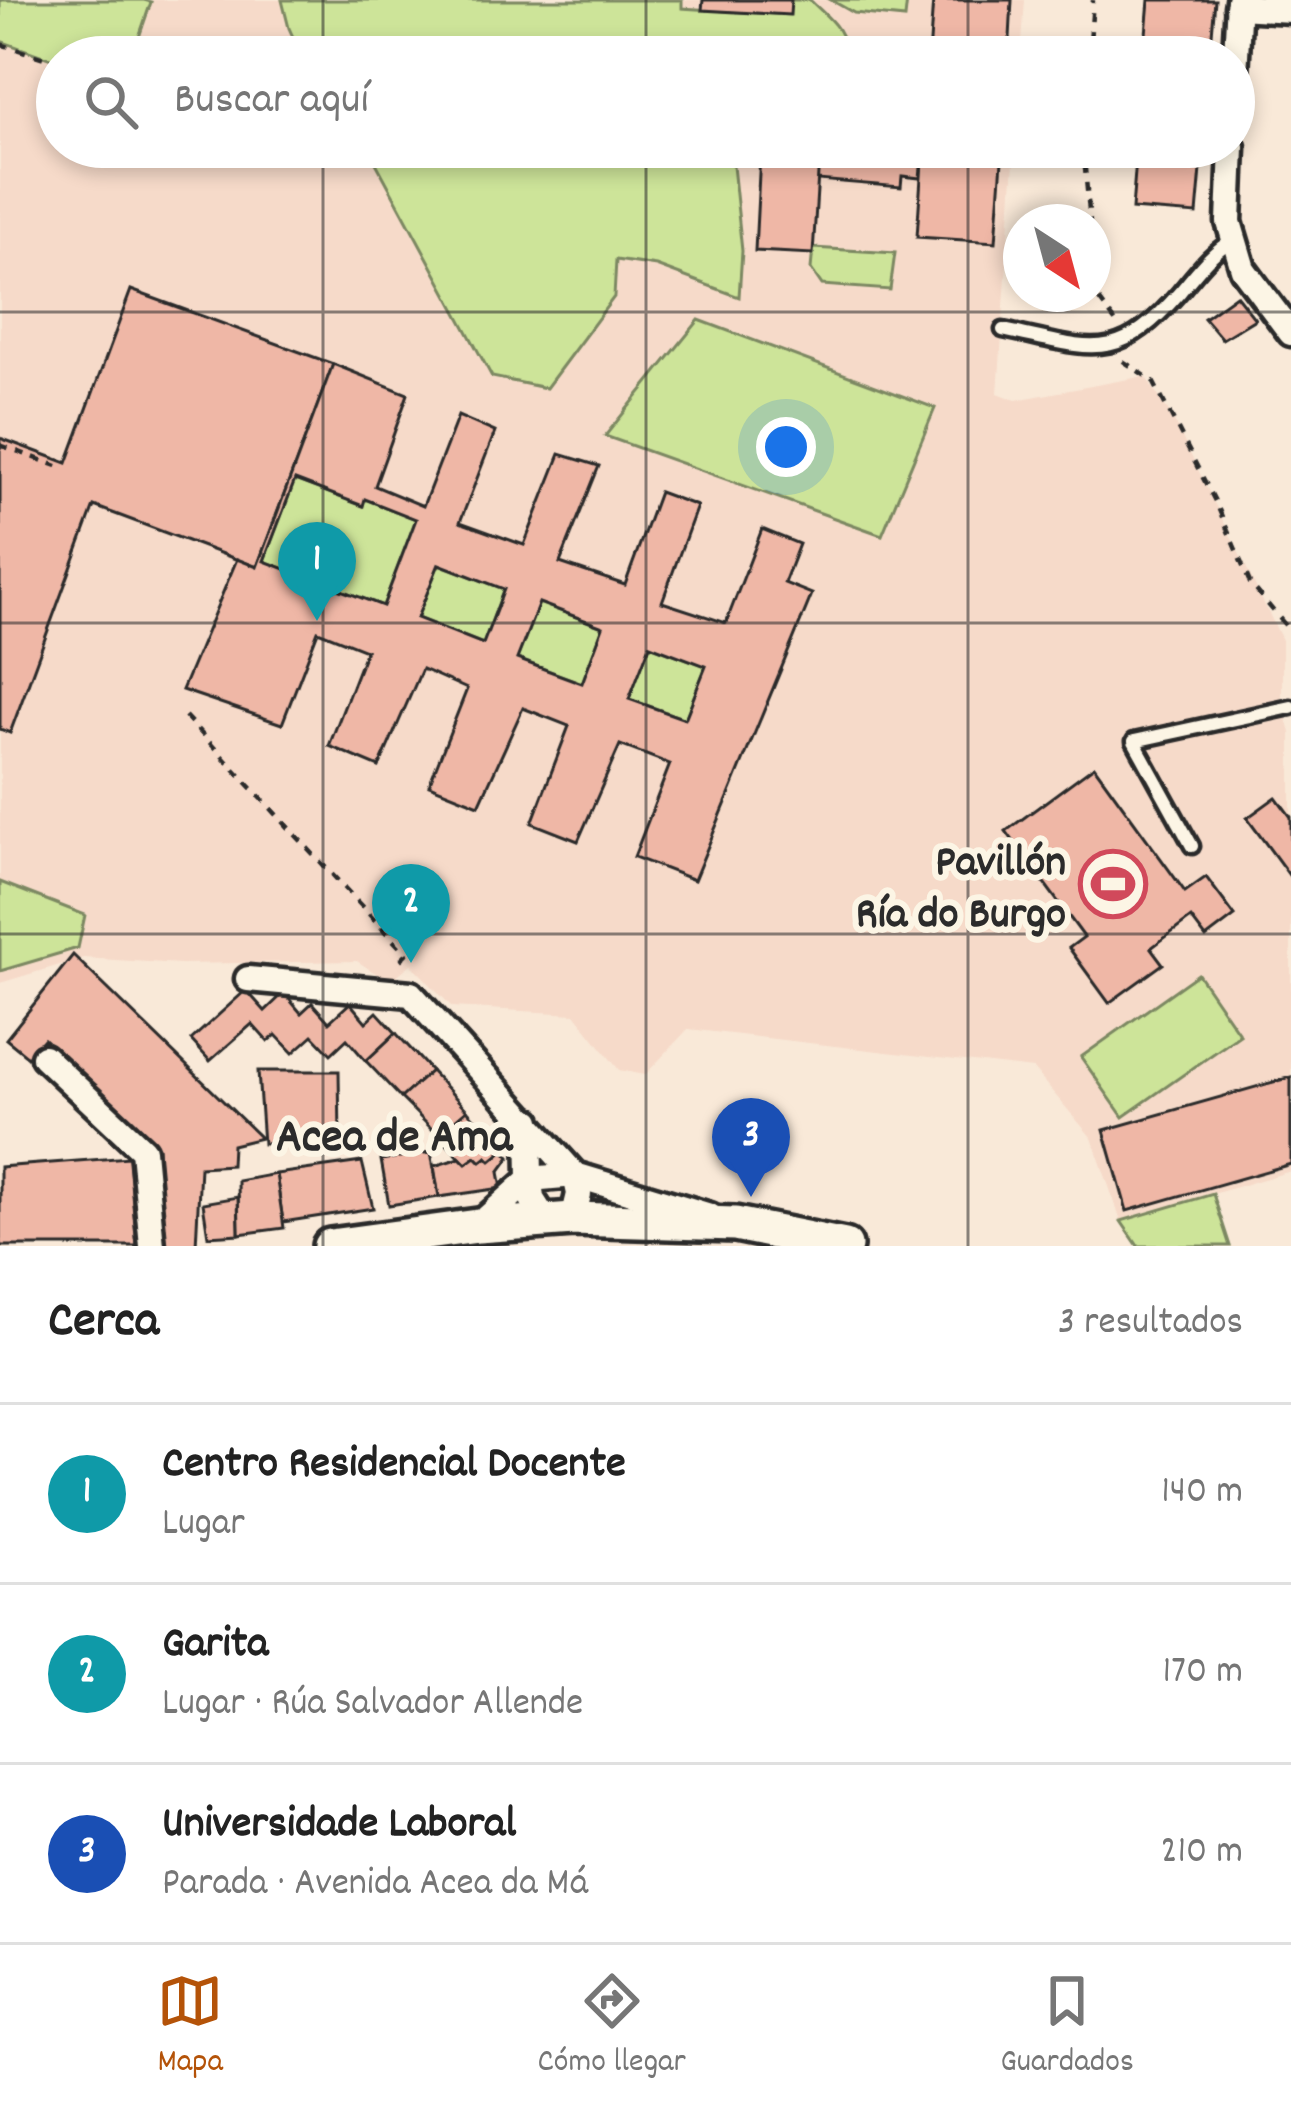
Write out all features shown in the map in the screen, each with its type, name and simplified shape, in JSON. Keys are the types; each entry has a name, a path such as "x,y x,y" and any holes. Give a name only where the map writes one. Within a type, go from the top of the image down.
{"main road":[{"path":"330,1246 560,1220 736,1224 845,1246"}],"street":[{"path":"1237,36 1239,3 1291,10"},
{"path":"1231,168 1229,222 1243,269 1291,333"},
{"path":"248,979 411,994 529,1121 575,1175 579,1194 560,1220 532,1199 529,1121"},
{"path":"44,1057 143,1150 152,1246"},
{"path":"478,1226 530,1179 575,1175 736,1224"}],"lane":[{"path":"1003,330 1086,347 1131,339 1154,322 1210,253 1234,238"},
{"path":"1192,846 1134,741 1291,707"}],"path":[{"path":"1090,36 1093,0"},
{"path":"0,44 36,55"},
{"path":"1085,168 1088,204"},
{"path":"1110,312 1131,339"},
{"path":"1110,346 1153,381 1250,583 1291,632"},
{"path":"0,445 57,466"},
{"path":"185,716 406,954 402,958 409,966"}],"shaded area":[{"path":"0,0 282,0 293,36 36,36 36,168 385,168 450,220 656,266 738,296 742,251 733,168 1014,168 1011,204 1003,204 998,393 1016,400 1145,376 1171,415 1282,640 1282,700 1291,733 1291,1171 1121,1221 1092,1138 1033,1069 688,1029 645,1075 619,1070 575,1014 452,1007 411,964 389,982 357,961 181,964 83,958 0,983"},
{"path":"682,0 1025,0 1022,36 691,36"}],"green space":[{"path":"0,0 151,2 139,36 36,36 36,54 0,41"},
{"path":"282,0 682,0 682,8 789,15 791,0 810,0 841,36 293,36"},
{"path":"831,0 907,0 905,18 854,13"},
{"path":"379,168 733,168 742,251 739,297 656,266 616,260 614,297 546,388 492,377"},
{"path":"813,248 895,253 890,290 822,285 811,269"},
{"path":"699,320 935,408 882,535 605,436"},
{"path":"295,480 416,519 383,606 264,561"},
{"path":"439,564 504,589 483,644 417,618"},
{"path":"539,603 603,627 582,683 517,659"},
{"path":"650,645 706,666 685,719 629,699"},
{"path":"0,882 85,915 78,948 0,971"},
{"path":"1198,974 1240,1035 1123,1117 1081,1057"},
{"path":"1213,1194 1230,1246 1138,1246 1121,1221"}],"building":[{"path":"703,0 791,0 790,15 702,10"},
{"path":"933,0 1012,0 1010,36 930,36"},
{"path":"1149,0 1215,0 1212,36 1146,36"},
{"path":"759,168 818,168 813,254 755,251"},
{"path":"818,168 921,168 920,178 902,176 901,187 817,180"},
{"path":"922,168 1001,168 996,242 917,237"},
{"path":"1135,168 1201,168 1197,214 1132,209"},
{"path":"131,290 333,364 257,567 94,506 10,733 0,729 0,438 67,463"},
{"path":"1236,295 1255,319 1222,339 1204,318"},
{"path":"333,364 408,394 375,486 423,506 458,416 495,432 460,522 524,545 560,454 599,466 560,563 625,585 659,492 697,506 662,602 726,623 762,529 799,544 784,583 812,594 694,880 634,857 670,764 620,745 578,841 532,823 569,726 523,708 479,805 429,785 467,689 422,669 379,767 329,746 366,650 318,631 282,724 182,690 237,559 257,567","holes":["295,480 363,506 365,499 416,519 383,606 264,561","439,564 504,589 483,644 417,618","539,603 603,627 582,683 517,659","650,645 706,666 685,719 629,699"]},
{"name":"Pavillón Ría do Burgo","path":"1094,766 1185,892 1206,877 1235,916 1206,938 1191,918 1151,948 1163,964 1109,1003 1069,948 1084,937 1006,831"},
{"path":"1276,797 1291,817 1291,878 1247,818"},
{"path":"73,955 261,1138 232,1145 231,1165 200,1167 196,1246 162,1246 158,1147 44,1039 28,1057 6,1039"},
{"path":"246,990 265,1011 284,993 301,1013 312,1003 329,1022 350,1003 366,1022 377,1012 396,1033 366,1061 347,1039 331,1054 313,1035 293,1053 276,1035 268,1042 252,1024 210,1061 191,1040"},
{"path":"396,1033 431,1071 401,1098 366,1061"},
{"path":"258,1071 339,1071 340,1141 263,1144"},
{"path":"431,1071 467,1110 438,1135 401,1098"},
{"path":"1291,1077 1291,1164 1127,1211 1104,1130"},
{"path":"467,1110 504,1150 491,1161 476,1157 466,1164 438,1135"},
{"path":"504,1150 510,1157 499,1172 502,1188 439,1197 434,1166 460,1158 466,1164 476,1157 491,1161"},
{"path":"431,1152 439,1197 389,1205 381,1160"},
{"path":"129,1157 137,1246 0,1246 0,1167"},
{"path":"362,1162 373,1208 283,1222 276,1174"},
{"path":"276,1174 284,1228 239,1234 238,1181"},
{"path":"238,1197 239,1234 208,1236 203,1203"}],"place":[{"name":"Centro Residencial Docente","path":"317,621"},
{"name":"Pavillón Ría do Burgo","path":"1113,884"},
{"name":"Garita","path":"411,963"},
{"name":"Universidade Laboral","path":"751,1197"}],"district":[{"name":"Acea de Ama","path":"394,1133"}]}
